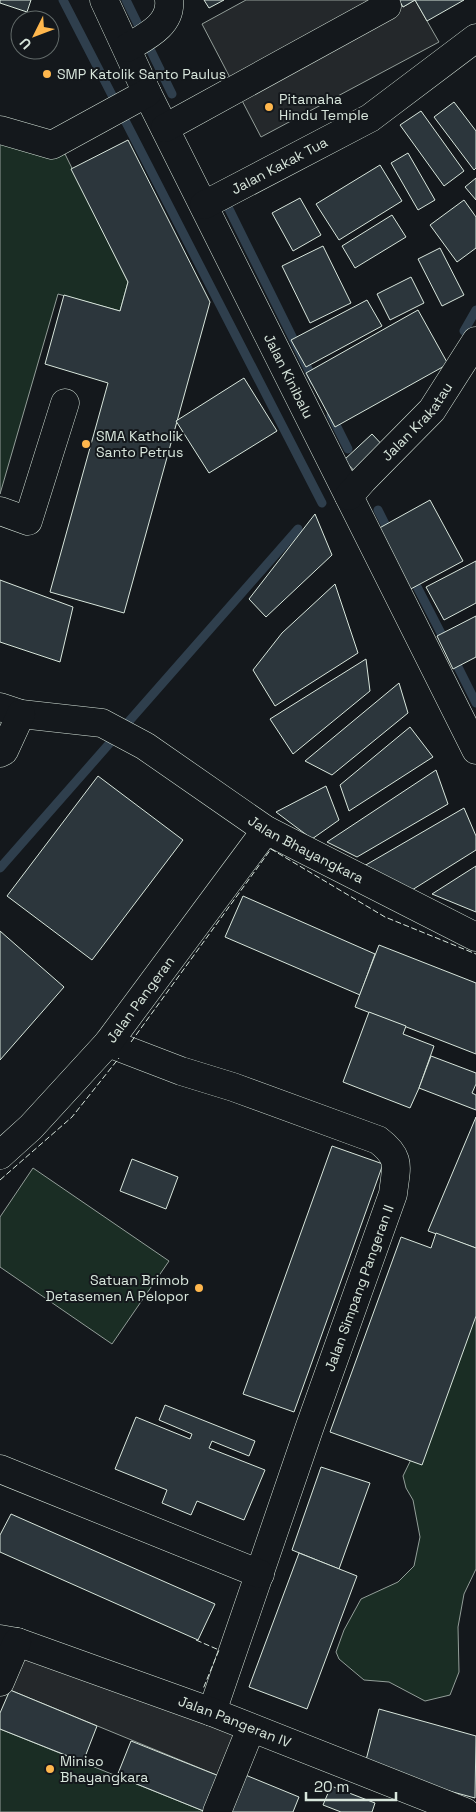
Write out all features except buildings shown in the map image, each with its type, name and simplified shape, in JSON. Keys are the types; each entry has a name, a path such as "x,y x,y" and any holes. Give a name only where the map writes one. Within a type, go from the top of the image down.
{"street":[{"name":"Jalan Kinibalu","path":"104,0 147,92 476,750"},
{"path":"127,48 156,30 170,8 169,0"},
{"path":"165,128 387,6"},
{"name":"Jalan Kakak Tua","path":"204,205 370,118 476,38"},
{"path":"0,130 52,144 147,92"},
{"name":"Jalan Krakatau","path":"349,496 432,410 476,341"},
{"path":"0,511 28,520 65,403"},
{"path":"0,753 4,751 10,711"},
{"name":"Jalan Bhayangkara","path":"10,711 102,723 145,746 266,830 476,936"},
{"name":"Jalan Pangeran","path":"0,1155 31,1127 108,1043 266,830"},
{"name":"Jalan Simpang Pangeran II","path":"108,1043 378,1140 391,1150 397,1163 393,1194 312,1420 212,1712"},
{"path":"0,1469 260,1574"},
{"path":"0,1682 9,1641"},
{"name":"Jalan Pangeran IV","path":"9,1641 212,1712 465,1812"},
{"path":"217,1812 251,1728"}],"green space":[{"path":"0,137 65,154 128,282 120,311 58,294 0,494"},
{"path":"33,1168 169,1261 112,1344 0,1267 0,1217"},
{"path":"476,1314 476,1569 464,1594 458,1627 459,1672 450,1695 425,1701 389,1682 364,1680 339,1659 336,1652 344,1630 361,1599 398,1582 414,1566 420,1537 413,1500 406,1488 403,1476"},
{"name":"Miniso Bhayangkara","path":"0,1729 206,1812 0,1812"}],"shaded area":[{"name":"Pitamaha Hindu Temple","path":"246,0 399,0 403,7 415,0 439,42 261,137 202,24"},
{"path":"17,1642 251,1728 219,1776 10,1690"}],"waterway":[{"path":"63,0 322,503"},
{"path":"126,0 172,94"},
{"path":"229,209 314,381"},
{"path":"464,331 476,310"},
{"path":"331,415 348,449"},
{"path":"378,510 390,534"},
{"path":"0,868 298,529"},
{"path":"412,577 446,643"},
{"path":"453,657 476,703"}],"fence":[{"path":"131,1042 271,849 385,917 476,954"},
{"path":"0,1180 72,1117 119,1058"},
{"path":"196,1640 219,1650 203,1689"}],"place":[{"name":"SMP Katolik Santo Paulus","path":"47,74"},
{"name":"Pitamaha Hindu Temple","path":"269,107"},
{"name":"SMA Katholik Santo Petrus","path":"86,444"},
{"name":"Satuan Brimob Detasemen A Pelopor","path":"199,1288"},
{"name":"Miniso Bhayangkara","path":"50,1769"}]}
